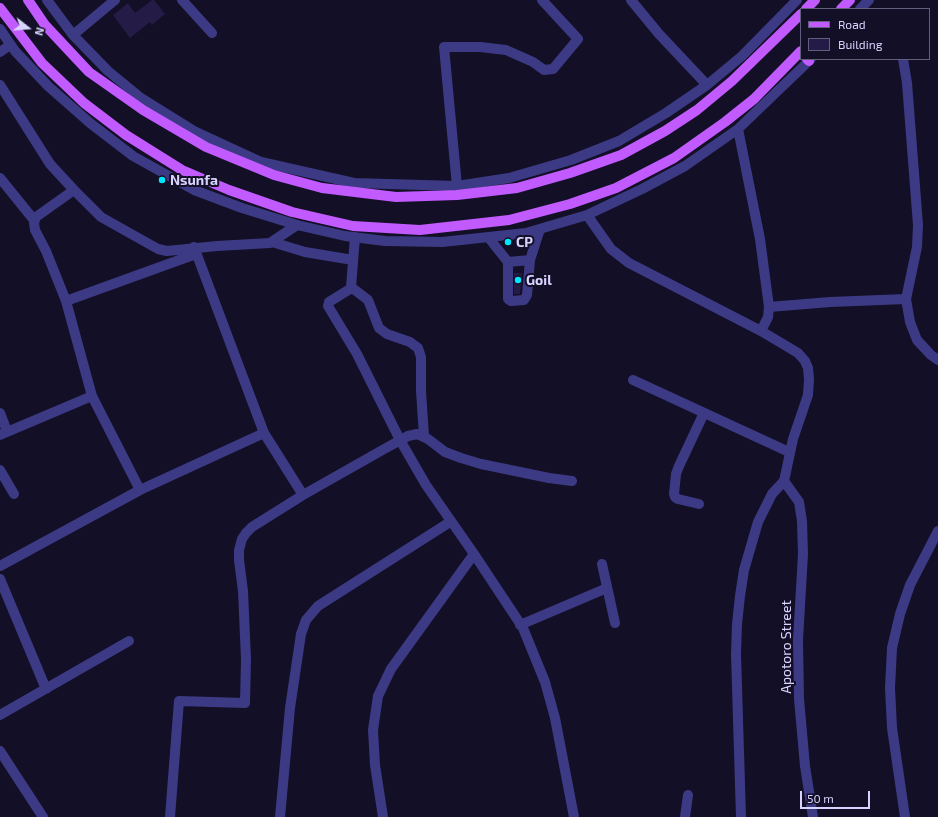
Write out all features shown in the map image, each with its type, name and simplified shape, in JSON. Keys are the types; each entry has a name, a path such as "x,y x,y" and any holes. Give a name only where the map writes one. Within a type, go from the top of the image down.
{"main road":[{"path":"28,0 45,25 89,72 143,110 206,147 274,175 322,188 396,197 457,195 517,188 570,173 621,155 665,131 697,110 732,81 800,15"},
{"path":"807,8 815,0"},
{"path":"842,8 850,0"},
{"path":"0,8 42,63 84,103 126,135 182,170 229,190 292,212 353,226 420,230 509,220 570,204 616,188 674,158 725,122 800,60"}],"street":[{"path":"47,0 72,35 108,71 141,98 194,131 261,162 354,183 457,186 509,178 571,160 619,141 666,113 707,85 742,56 797,0"},
{"path":"72,35 115,0"},
{"path":"182,0 212,33"},
{"path":"457,186 444,47 480,47 506,50 533,62 544,70 553,69 578,39 542,0"},
{"path":"631,0 659,34 707,85"},
{"path":"861,8 869,0"},
{"path":"0,29 10,45 48,86 90,123 132,156 194,190 242,208 297,225 355,237 385,241 442,242 526,233 587,215 642,190 685,166 738,129 801,60"},
{"path":"0,52 10,45"},
{"path":"904,60 918,225 918,247 906,299 910,322 917,340 931,355 938,360"},
{"path":"0,85 50,164 74,190 101,217 158,249 167,251 195,251 272,242 305,252 353,260"},
{"path":"738,129 760,239 769,307 768,317 761,331"},
{"path":"0,178 34,220 35,230 46,251 66,301 92,396 140,490"},
{"path":"34,220 38,215 74,190"},
{"path":"587,215 611,249 629,263 761,331 798,353 805,361 808,368 808,395 789,452 784,481 772,494 758,522 744,570 740,596 736,654 741,817"},
{"path":"272,242 297,225"},
{"path":"488,237 508,262 508,299 511,301 524,300 528,295 530,260 540,229"},
{"path":"352,287 355,237"},
{"path":"66,301 195,251"},
{"path":"195,251 264,433 303,495"},
{"path":"508,262 530,260"},
{"path":"352,287 368,300 379,328 387,334 410,342 418,348 421,357 421,392 424,436"},
{"path":"352,287 329,302 328,306 357,354 400,440 426,485 450,522 474,554 520,625 534,653 545,682 555,718 574,817"},
{"path":"769,307 830,302 906,299"},
{"path":"633,380 789,452"},
{"path":"0,413 3,433 92,396"},
{"path":"699,504 678,499 674,494 679,466 704,412"},
{"path":"0,566 140,490 264,433"},
{"path":"170,817 179,701 245,703 245,629 243,591 239,560 242,539 252,527 303,495 400,440 417,434 424,436 445,452 468,460 549,478 572,481"},
{"path":"0,470 14,494"},
{"name":"Apotoro Street","path":"784,481 799,502 802,522 798,640 799,699 813,817"},
{"path":"280,817 290,708 301,634 306,620 318,606 450,522"},
{"path":"905,817 892,728 890,688 892,648 900,614 910,585 938,531"},
{"path":"383,817 375,766 373,730 378,696 391,669 474,554"},
{"path":"602,564 615,623"},
{"path":"0,579 46,689"},
{"path":"520,625 607,588"},
{"path":"0,715 129,641"},
{"path":"0,751 43,817"},
{"path":"685,817 688,795"}],"building":[{"path":"154,0 165,14 152,25 150,22 130,38 113,15 128,3 135,13"},
{"path":"514,273 522,273 520,294 514,294"}],"place":[{"name":"Nsunfa","path":"162,180"},
{"name":"CP","path":"508,242"},
{"name":"Goil","path":"518,280"}]}
